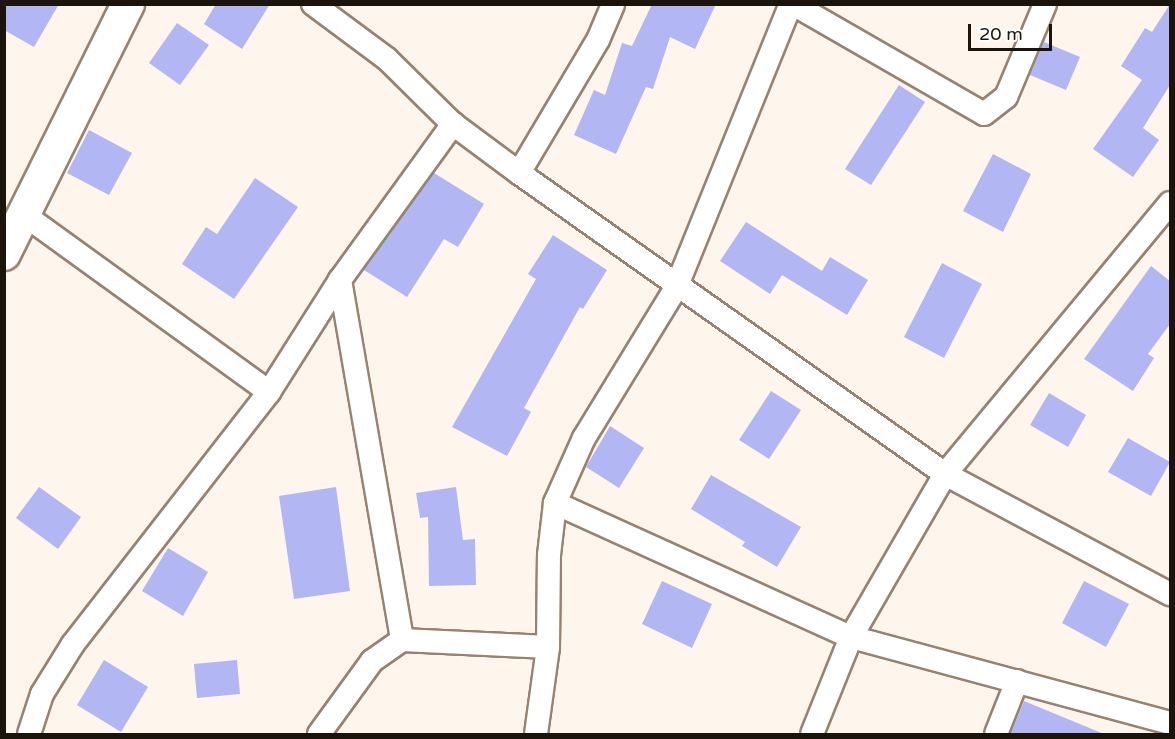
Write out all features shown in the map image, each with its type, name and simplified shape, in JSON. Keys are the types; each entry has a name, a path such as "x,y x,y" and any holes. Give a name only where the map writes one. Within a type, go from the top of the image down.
{"street":[{"path":"4,254 26,216 59,140 128,4"},
{"path":"313,4 387,59 453,124 519,174 676,288 945,474 1170,594"},
{"path":"519,174 598,40 613,4"},
{"path":"536,735 548,647 549,555 555,503 584,438 676,288 792,4 984,114 1006,97 1045,4"},
{"path":"28,735 42,694 73,644 269,392 340,280 453,124"},
{"path":"812,735 851,637 945,474 1170,203"},
{"path":"26,216 269,392"},
{"path":"340,280 402,640"},
{"path":"555,503 851,637 1170,723"},
{"path":"319,735 372,662 402,640 548,647"},
{"path":"996,735 1017,681"}],"building":[{"path":"4,4 59,4 34,47 4,30"},
{"path":"216,4 270,4 242,49 204,24"},
{"path":"652,4 716,4 695,49 670,37 653,89 646,87 616,154 574,135 594,90 605,95 622,43 632,46"},
{"path":"1170,4 1170,85 1143,128 1159,140 1133,177 1093,149 1142,80 1121,66 1145,28 1152,32"},
{"path":"177,23 209,45 180,85 149,63"},
{"path":"1044,42 1080,57 1066,90 1030,75"},
{"path":"899,85 925,102 871,185 845,169"},
{"path":"89,130 132,153 109,195 67,173"},
{"path":"993,154 1031,174 1003,232 963,211"},
{"path":"434,173 484,204 458,247 444,239 407,297 364,270"},
{"path":"255,178 298,207 234,299 182,264 206,227 217,234"},
{"path":"746,222 822,271 830,257 868,280 847,315 782,275 770,294 720,261"},
{"path":"553,235 607,270 583,309 580,307 524,408 531,412 507,456 452,427 536,279 528,274"},
{"path":"942,263 982,284 944,358 904,337"},
{"path":"1151,266 1170,281 1170,324 1148,354 1154,358 1133,391 1084,359"},
{"path":"771,391 801,410 769,459 739,440"},
{"path":"1049,393 1086,415 1068,447 1030,425"},
{"path":"610,426 644,448 619,488 586,467"},
{"path":"1128,438 1170,462 1151,496 1108,472"},
{"path":"711,475 801,527 777,567 742,546 745,542 691,509"},
{"path":"39,487 81,517 58,549 16,518"},
{"path":"336,487 350,591 294,599 279,496"},
{"path":"456,487 463,540 475,539 476,585 429,586 428,517 420,518 416,493"},
{"path":"168,548 208,572 183,616 142,591"},
{"path":"662,581 712,604 692,648 642,624"},
{"path":"1084,581 1129,604 1106,647 1062,623"},
{"path":"104,660 148,687 121,732 77,705"},
{"path":"237,660 240,694 197,698 194,664"},
{"path":"1024,701 1104,734 1104,735 1010,735"}]}
